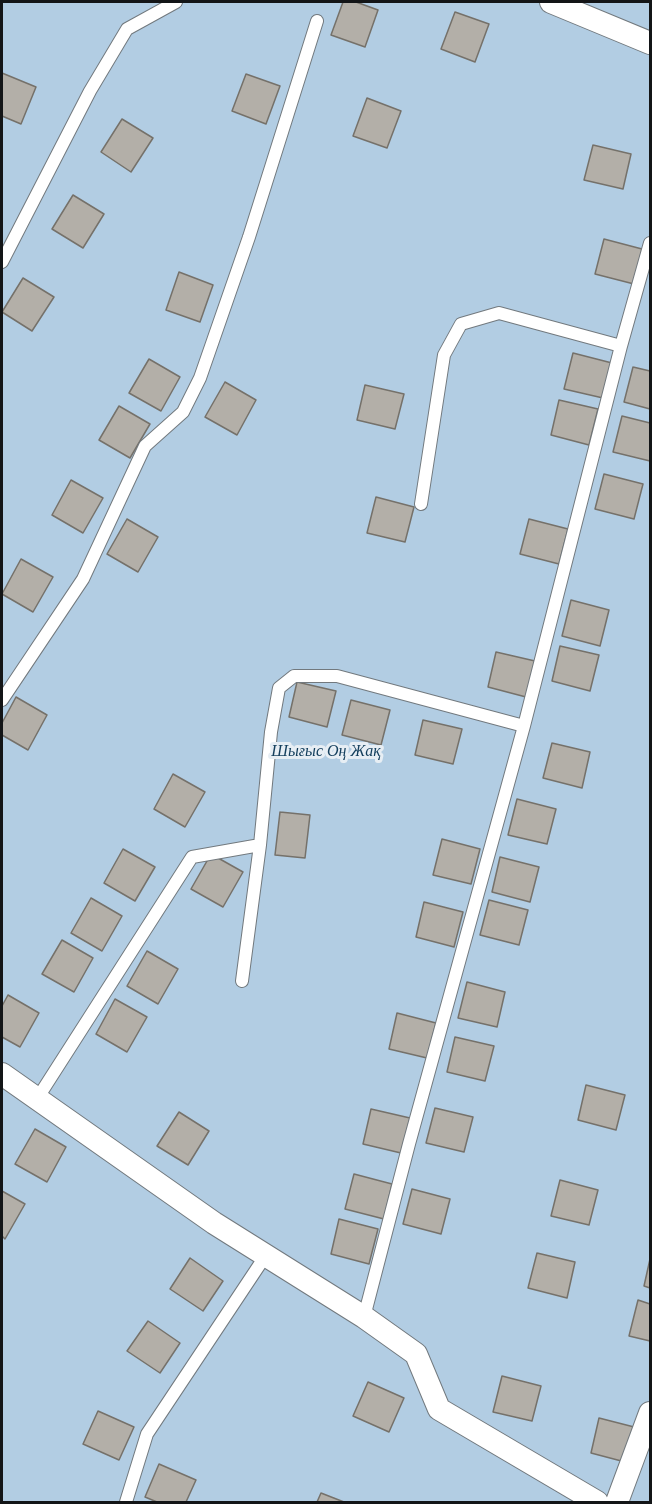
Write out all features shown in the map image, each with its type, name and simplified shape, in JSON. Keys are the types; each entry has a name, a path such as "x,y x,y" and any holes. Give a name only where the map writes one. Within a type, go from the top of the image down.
{"street":[{"path":"551,2 651,43"},
{"path":"2,1074 214,1223 364,1317 416,1354 439,1409 597,1503"},
{"path":"616,1503 651,1413"}],"lane":[{"path":"2,262 90,91 127,29 176,2"},
{"path":"2,700 83,579 145,446 183,412 200,378 249,237 317,21"},
{"path":"364,1317 524,726 621,346 651,243"},
{"path":"422,504 444,355 461,324 499,313 621,346"},
{"path":"242,981 260,845 271,732 279,688 294,676 337,676 524,726"},
{"path":"37,1099 192,857 260,845"},
{"path":"126,1503 147,1434 266,1255"}],"green space":[{"name":"Шығыс Оң Жақ","path":"2,2 650,2 650,1502 2,1502"}],"building":[{"path":"343,2 356,2 378,10 365,47 331,35"},
{"path":"455,12 489,24 475,62 441,49"},
{"path":"2,73 36,87 21,124 2,116"},
{"path":"246,74 280,86 266,124 232,111"},
{"path":"367,98 401,111 387,148 353,136"},
{"path":"122,119 153,138 131,172 101,152"},
{"path":"593,145 631,154 623,189 584,180"},
{"path":"73,195 104,214 83,248 52,229"},
{"path":"604,239 642,249 634,284 595,274"},
{"path":"179,272 213,285 200,322 166,310"},
{"path":"23,278 54,297 32,331 2,312"},
{"path":"573,353 612,363 603,398 564,389"},
{"path":"149,359 180,377 161,411 129,393"},
{"path":"633,367 650,371 650,409 624,402"},
{"path":"225,382 256,400 237,435 205,417"},
{"path":"365,385 404,394 395,429 357,420"},
{"path":"559,400 598,409 589,445 551,435"},
{"path":"119,406 150,424 130,458 99,440"},
{"path":"622,416 650,423 650,461 613,452"},
{"path":"604,474 643,484 634,519 595,509"},
{"path":"71,480 103,498 83,533 52,515"},
{"path":"376,497 414,507 405,542 367,533"},
{"path":"127,519 158,537 138,572 107,554"},
{"path":"529,519 568,529 559,564 520,554"},
{"path":"21,559 53,577 33,612 2,594"},
{"path":"571,600 609,610 600,646 562,636"},
{"path":"560,646 599,655 590,691 552,681"},
{"path":"496,652 535,661 526,697 488,687"},
{"path":"297,682 336,691 327,727 289,717"},
{"path":"16,697 47,715 28,750 2,735 2,723"},
{"path":"351,700 390,710 381,745 342,735"},
{"path":"423,720 462,729 453,764 415,755"},
{"path":"552,743 590,752 582,788 543,778"},
{"path":"173,774 205,792 185,827 154,809"},
{"path":"517,799 556,809 547,844 508,835"},
{"path":"280,812 310,815 305,858 275,855"},
{"path":"442,839 480,849 471,884 433,875"},
{"path":"123,849 155,867 135,901 104,883"},
{"path":"211,854 243,872 223,907 191,889"},
{"path":"500,857 539,867 530,902 492,892"},
{"path":"91,898 122,916 102,951 71,933"},
{"path":"489,900 528,910 519,945 480,935"},
{"path":"424,902 463,912 454,947 416,937"},
{"path":"62,940 93,958 74,992 42,974"},
{"path":"147,951 178,969 158,1004 127,986"},
{"path":"467,982 505,992 497,1027 458,1018"},
{"path":"8,995 39,1013 20,1047 2,1037 2,1006"},
{"path":"115,999 147,1017 127,1052 96,1034"},
{"path":"397,1013 436,1023 427,1058 389,1049"},
{"path":"455,1037 494,1046 485,1081 447,1072"},
{"path":"586,1085 625,1095 616,1130 578,1120"},
{"path":"435,1108 473,1117 464,1152 426,1143"},
{"path":"371,1109 410,1118 401,1153 363,1144"},
{"path":"179,1112 209,1131 188,1165 157,1146"},
{"path":"35,1129 66,1147 47,1182 15,1164"},
{"path":"354,1174 392,1184 384,1219 345,1209"},
{"path":"560,1180 598,1190 589,1225 551,1216"},
{"path":"412,1189 450,1199 441,1234 403,1224"},
{"path":"2,1191 25,1204 5,1239 2,1236"},
{"path":"339,1219 378,1229 369,1264 331,1254"},
{"path":"537,1253 575,1262 567,1298 528,1288"},
{"path":"190,1258 223,1281 203,1311 170,1289"},
{"path":"650,1259 650,1288 644,1286"},
{"path":"638,1300 650,1304 650,1341 629,1336"},
{"path":"148,1321 180,1343 160,1373 127,1351"},
{"path":"502,1376 541,1386 532,1421 493,1412"},
{"path":"368,1382 404,1398 389,1432 353,1416"},
{"path":"98,1411 134,1427 119,1460 83,1444"},
{"path":"599,1418 638,1428 629,1463 591,1453"},
{"path":"159,1464 196,1480 186,1502 157,1502 145,1497"},
{"path":"321,1493 344,1502 317,1502"}]}
